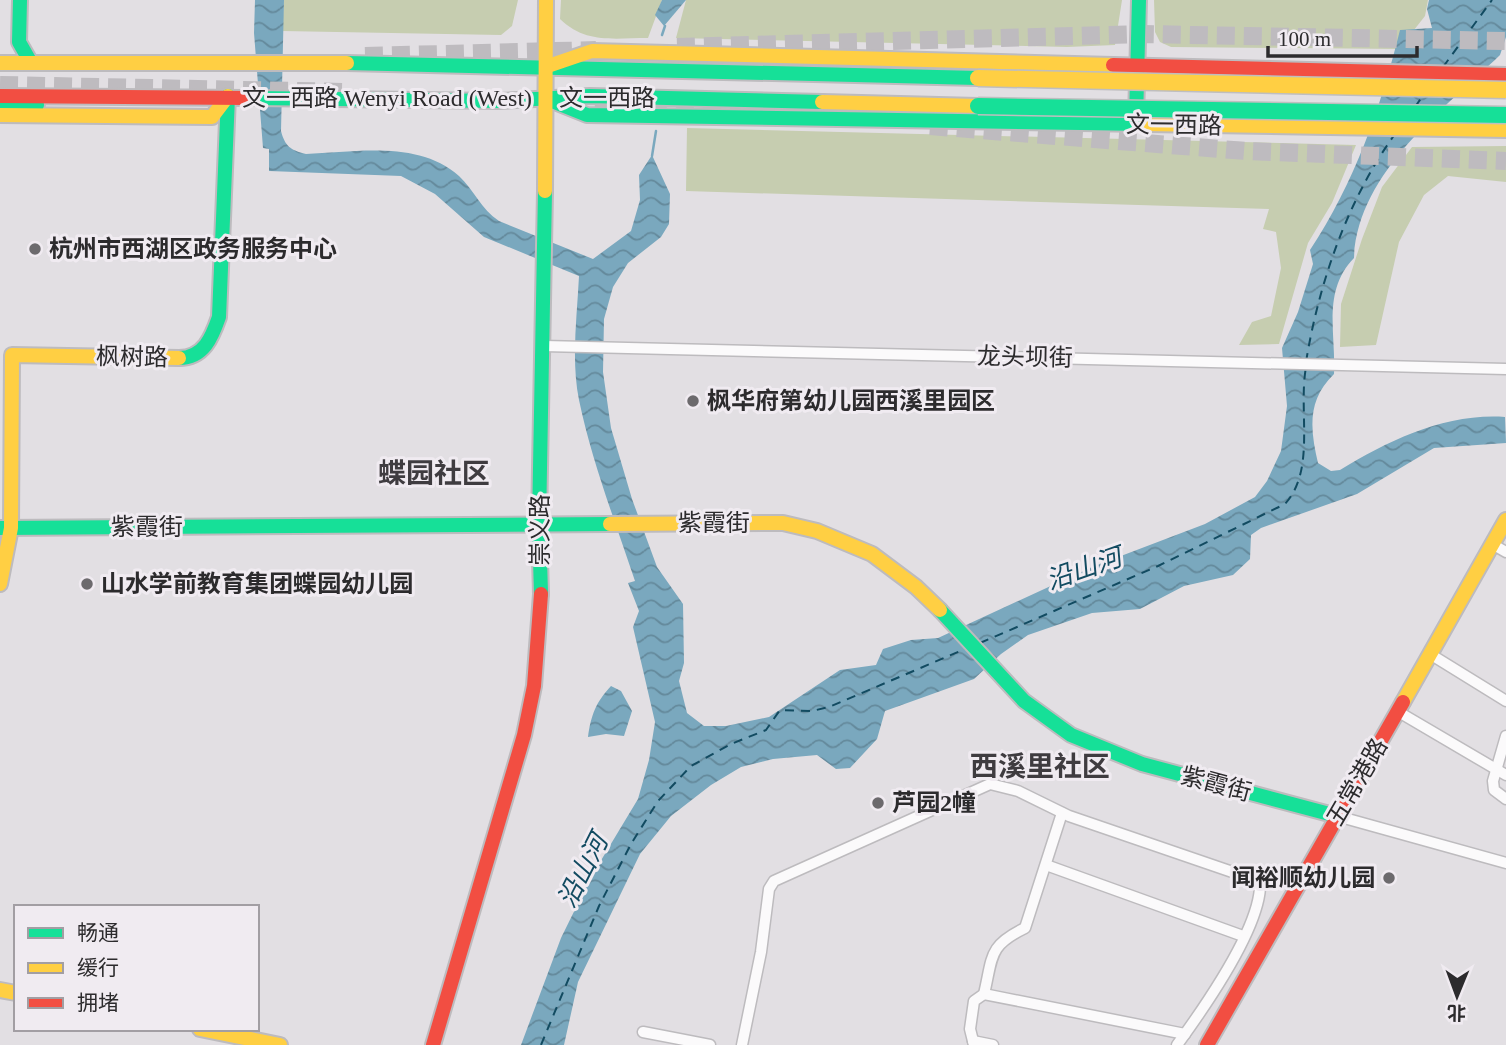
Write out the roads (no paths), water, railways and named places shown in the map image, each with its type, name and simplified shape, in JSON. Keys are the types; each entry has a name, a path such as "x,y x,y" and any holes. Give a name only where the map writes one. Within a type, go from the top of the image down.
{"main road":[{"path":"20,0 19,43 31,63"},
{"name":"崇义路","path":"433,1045 529,710 541,599 539,524 546,230 547,0"},
{"path":"1136,124 1139,0"},
{"path":"2,63 19,43"},
{"name":"文一西路","path":"546,67 592,51 1506,75"},
{"name":"文一西路","path":"289,62 1506,90"},
{"name":"文一西路 Wenyi Road (West)","path":"31,63 289,62"},
{"path":"2,63 31,63"},
{"path":"0,96 228,96"},
{"path":"0,109 47,104 69,96"},
{"path":"0,115 212,117 228,96"},
{"name":"文一西路 Wenyi Road (West)","path":"228,96 485,101 546,99"},
{"name":"枫树路","path":"0,584 5,528 6,356 188,358 210,343 219,317 228,96"},
{"name":"文一西路","path":"546,99 590,96 978,106 1504,125"},
{"name":"文一西路","path":"546,99 587,115 1272,126 1504,125"},
{"name":"五常港路","path":"1207,1045 1430,654 1499,548 1506,520"},
{"name":"紫霞街","path":"5,528 783,523 825,531 861,547 893,568 937,606 1000,676 1053,725 1092,746 1142,764 1337,816"},
{"path":"210,1031 280,1045"}],"street":[{"name":"龙头坝街","path":"544,346 1506,369"},
{"path":"1430,654 1506,701"},
{"path":"1397,711 1501,773"},
{"path":"1506,736 1501,773 1494,790 1506,799"},
{"path":"742,1045 761,952 770,898 769,889 774,881 990,784 1018,792 1062,813 1247,877 1259,888 1259,905 1243,936 1198,1016 1177,1045"},
{"path":"984,994 995,949 1002,939 1025,928 1062,813"},
{"path":"1337,816 1506,863"},
{"path":"1046,865 1243,936"},
{"path":"993,1045 973,1043 971,1029 974,1000 984,994 1185,1034"},
{"path":"1198,1016 1218,1025"},
{"path":"643,1032 710,1045"}],"water":[{"path":"255,0 284,0 281,131 286,144 296,151 306,154 386,151 425,157 459,176 487,211 499,221 593,259 631,231 640,200 639,175 652,155 670,194 669,224 661,237 628,263 613,287 604,319 603,372 611,428 632,499 657,567 683,604 684,663 679,681 687,713 704,726 726,726 769,717 840,670 876,665 883,649 911,640 938,638 1092,567 1205,524 1255,497 1267,481 1281,451 1287,406 1282,348 1298,312 1313,264 1310,250 1353,172 1375,116 1400,30 1432,28 1427,9 1429,0 1506,0 1506,37 1500,55 1407,145 1370,198 1359,227 1354,258 1344,271 1334,298 1334,374 1325,384 1315,405 1312,427 1315,450 1318,463 1331,471 1340,470 1378,448 1419,431 1461,419 1483,417 1505,417 1506,443 1434,448 1357,494 1261,528 1251,535 1250,559 1233,575 1184,586 1140,609 1092,613 1028,635 1001,654 974,679 885,711 877,739 850,768 836,769 817,755 773,759 741,767 711,785 671,816 640,854 578,982 564,1045 521,1045 561,938 591,877 638,799 649,760 655,722 633,627 639,611 628,583 635,581 597,469 579,400 575,354 579,276 484,237 435,194 401,176 269,171 269,149 263,148 254,33"},
{"path":"662,0 686,0 664,26 655,15"},
{"path":"611,686 621,691 632,711 624,736 606,734 588,737 595,709"}],"waterway":[{"path":"662,35 665,26"},
{"path":"652,156 656,131"}],"tunnel":[{"path":"677,47 1144,34 1506,41"},
{"path":"365,56 596,50"},
{"path":"0,85 346,92"},
{"path":"595,103 741,112"},
{"path":"930,126 1246,151 1506,161"}],"place":[{"name":"杭州市西湖区政务服务中心","path":"35,249"},
{"name":"枫华府第幼儿园西溪里园区","path":"693,401"},
{"name":"山水学前教育集团蝶园幼儿园","path":"87,584"},
{"name":"芦园2幢","path":"878,803"},
{"name":"闻裕顺幼儿园","path":"1389,878"}],"district":[{"name":"蝶园社区","path":"434,473"},
{"name":"西溪里社区","path":"1040,766"}],"water label":[{"name":"沿山河","path":"1084,569"},
{"name":"沿山河","path":"583,871"}]}
